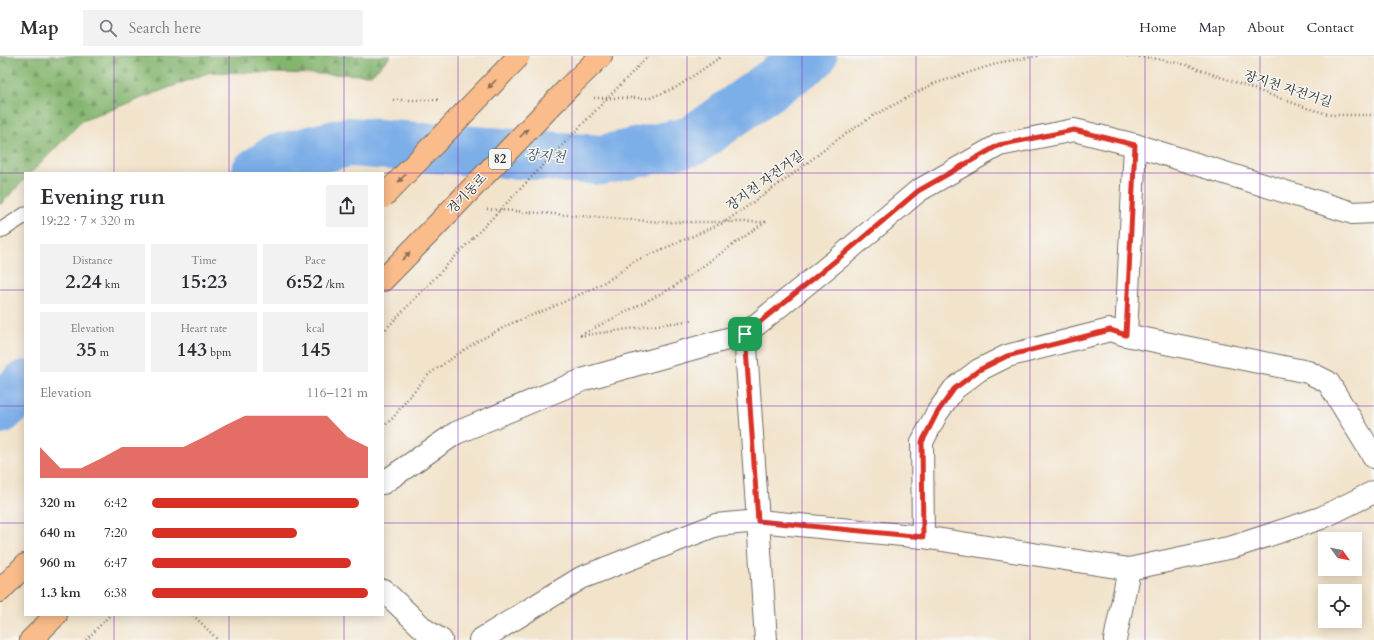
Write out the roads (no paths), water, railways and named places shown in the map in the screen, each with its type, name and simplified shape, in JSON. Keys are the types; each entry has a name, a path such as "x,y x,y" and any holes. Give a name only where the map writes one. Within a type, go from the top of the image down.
{"main road":[{"path":"384,196 519,56"},
{"name":"경기동로","path":"384,279 570,86 601,56"},
{"path":"0,591 24,566"},
{"path":"31,640 55,616"}],"street":[{"path":"384,482 456,433 584,379 745,334 845,253 918,191 999,145 1074,130 1135,145 1353,212 1374,212"},
{"path":"1126,335 1135,145"},
{"path":"923,537 922,442 937,413 954,389 979,370 1007,356 1110,330 1126,335 1308,372 1328,382 1374,457"},
{"path":"745,334 766,640"},
{"path":"480,640 581,578 716,525 758,521 923,537 1129,569 1233,547 1321,518 1374,492"},
{"path":"1115,640 1129,569"},
{"path":"384,591 425,630 441,640"}],"lane":[{"path":"0,232 24,216"}],"waterway":[{"name":"장지천","path":"258,172 277,159 348,142 602,160 692,141 812,56"},
{"name":"장지천","path":"0,409 24,386"}]}
